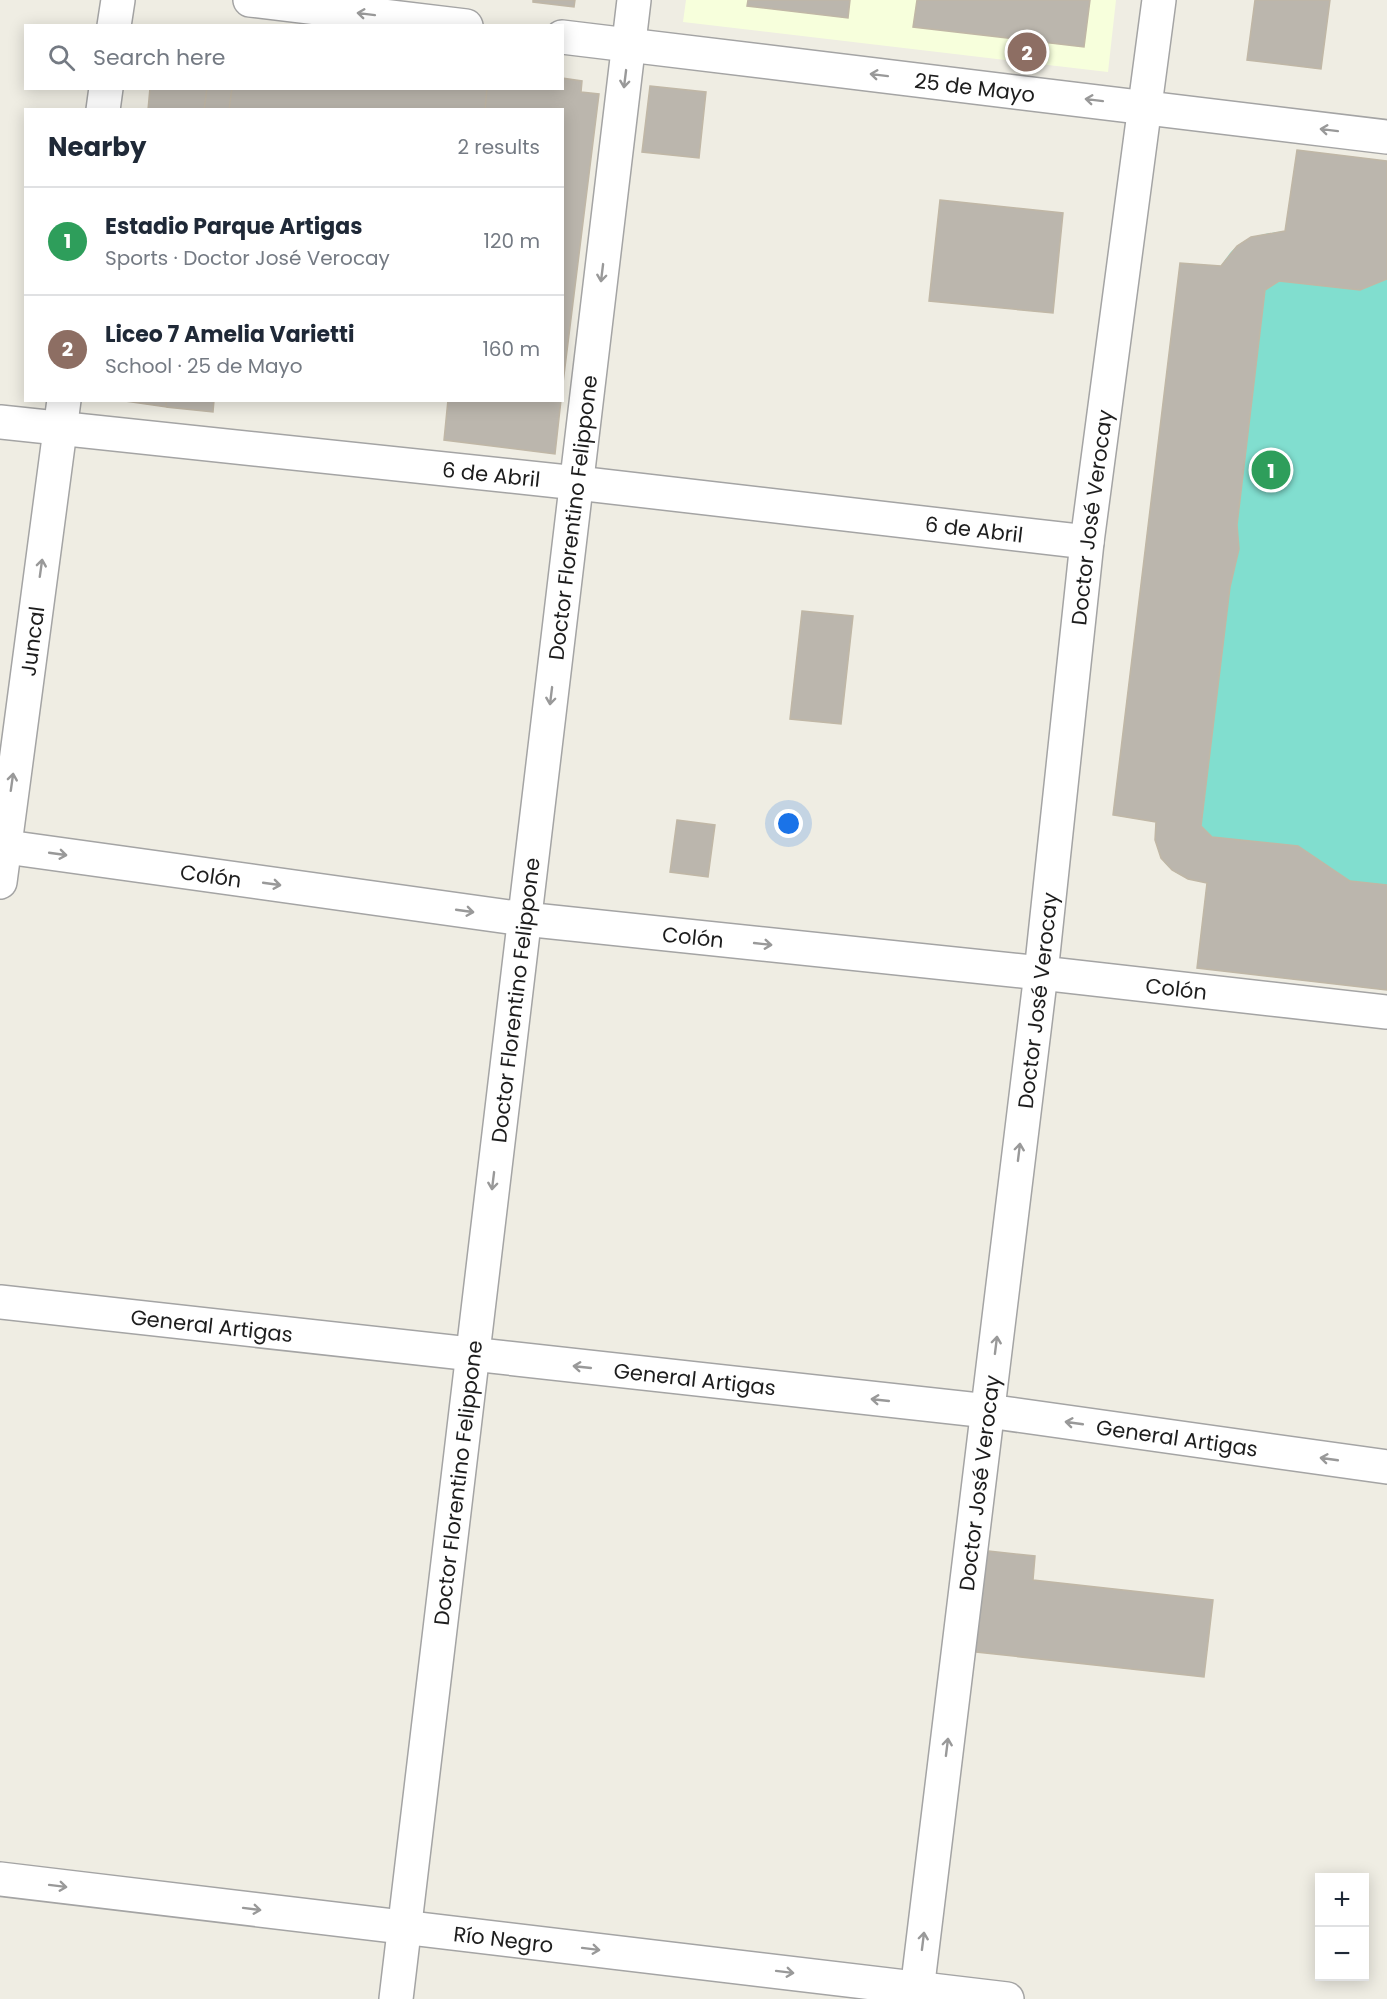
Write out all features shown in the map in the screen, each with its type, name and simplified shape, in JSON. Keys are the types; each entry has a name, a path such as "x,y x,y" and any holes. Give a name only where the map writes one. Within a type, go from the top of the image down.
{"street":[{"path":"114,24 118,0"},
{"path":"250,0 449,24"},
{"name":"Doctor Florentino Felippone","path":"396,1999 634,0"},
{"name":"Doctor José Verocay","path":"917,1994 1041,973 1087,542 1159,0"},
{"name":"25 de Mayo","path":"564,37 1387,137"},
{"path":"103,108 106,90"},
{"name":"6 de Abril","path":"0,422 62,415 577,483 1087,542"},
{"name":"Juncal","path":"0,882 2,847 62,415"},
{"name":"Colón","path":"2,847 524,919 1387,1012"},
{"name":"General Artigas","path":"0,1302 988,1411 1387,1467"},
{"name":"Río Negro","path":"0,1879 405,1927 917,1994 1007,1999"}],"shaded area":[{"path":"686,0 1116,0 1108,72 683,22"},
{"path":"1297,150 1387,161 1387,990 1197,968 1207,883 1183,876 1166,864 1158,847 1156,822 1113,815 1180,263 1221,266 1234,249 1248,240 1256,236 1285,231"}],"building":[{"path":"533,0 575,0 574,7 533,2"},
{"path":"748,0 850,0 848,18 747,6"},
{"path":"917,0 1090,0 1084,47 913,27"},
{"path":"1255,0 1330,0 1321,69 1247,60"},
{"path":"564,78 582,81 581,92 599,94 564,375 564,108 485,108 487,90 564,90"},
{"path":"650,86 706,92 699,158 642,152"},
{"path":"150,90 207,90 204,108 148,108"},
{"path":"207,90 232,90 229,108 204,108"},
{"path":"232,90 487,90 485,108 229,108"},
{"path":"1297,150 1387,161 1387,279 1360,290 1279,281 1265,290 1237,525 1239,549 1230,587 1201,826 1212,837 1298,846 1350,881 1387,885 1387,990 1197,968 1207,883 1188,879 1172,870 1161,858 1155,840 1156,822 1113,815 1180,263 1221,266 1237,246 1251,237 1285,231"},
{"path":"940,200 1063,213 1053,313 929,301"},
{"path":"132,402 166,402 166,407"},
{"path":"166,402 214,402 213,412 166,407"},
{"path":"448,402 561,402 555,454 444,440"},
{"path":"802,611 853,616 841,724 790,719"},
{"path":"677,820 715,825 708,877 670,872"},
{"path":"979,1550 1035,1556 1033,1580 1213,1600 1204,1677 967,1651"}],"place":[{"name":"Liceo 7 Amelia Varietti","path":"1027,52"},
{"name":"Estadio Parque Artigas","path":"1271,470"}]}
